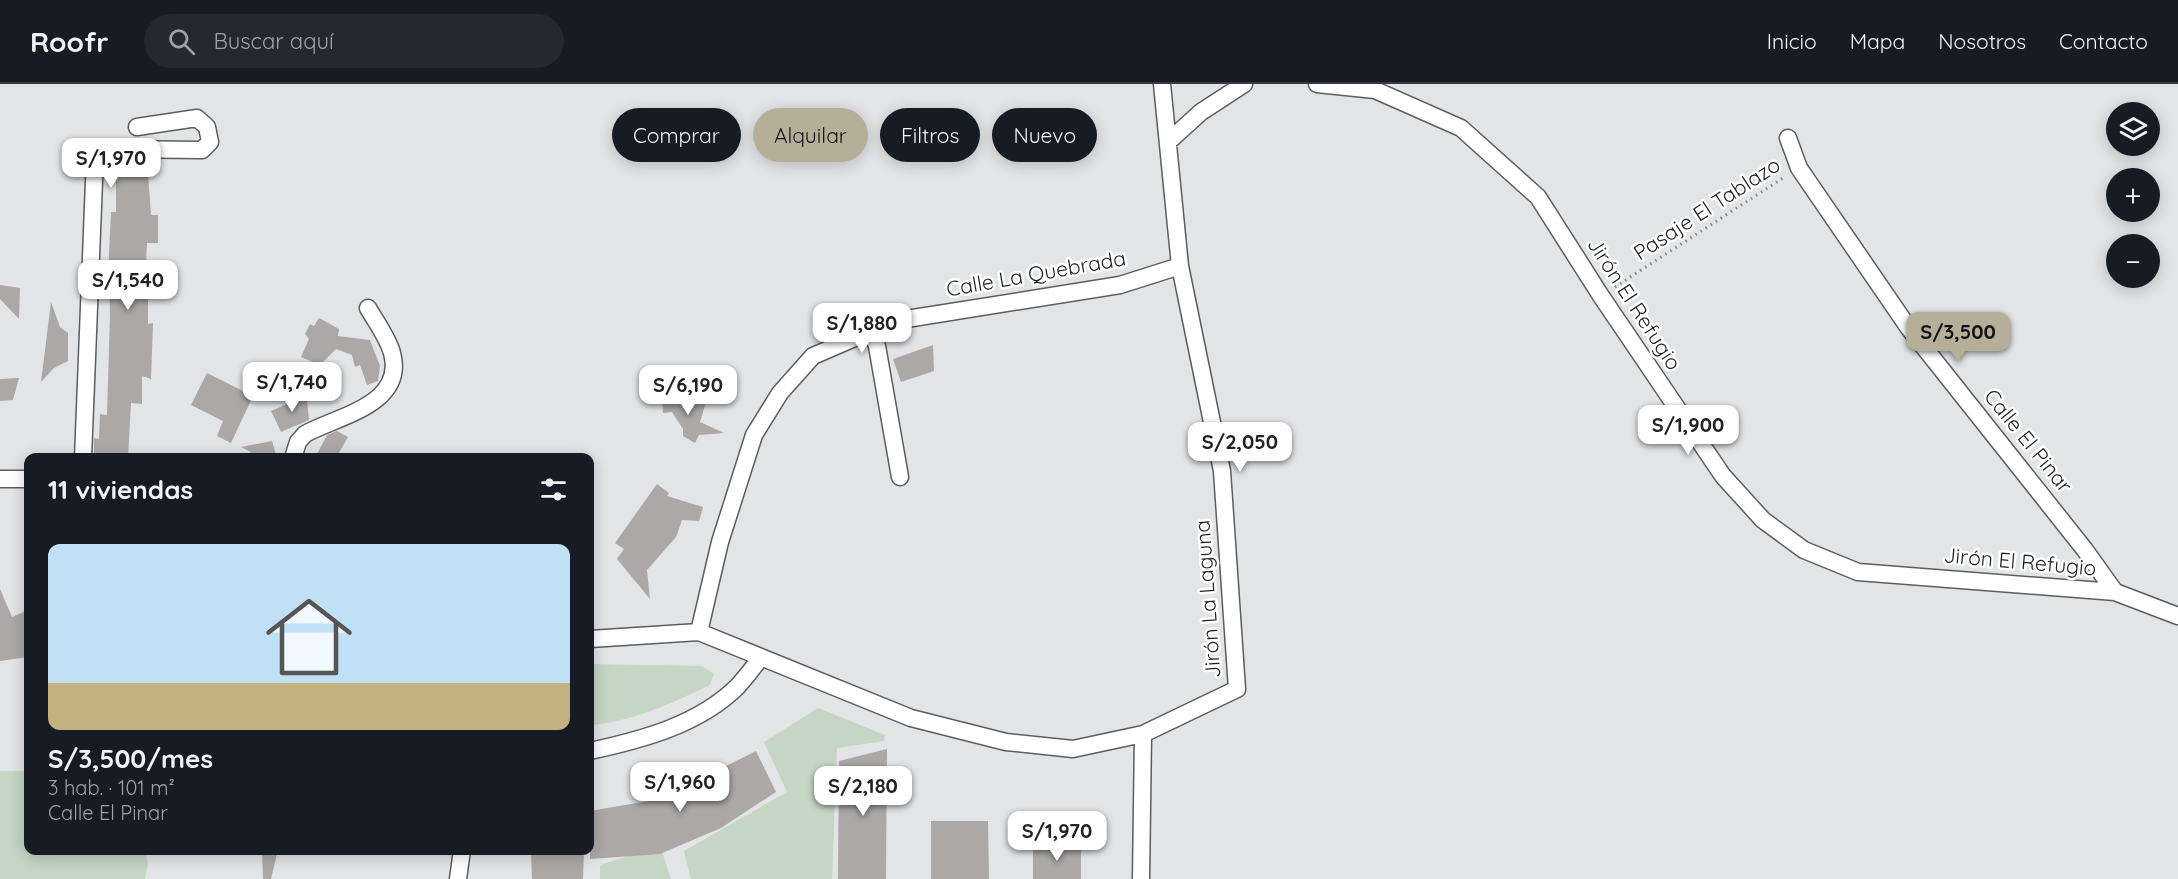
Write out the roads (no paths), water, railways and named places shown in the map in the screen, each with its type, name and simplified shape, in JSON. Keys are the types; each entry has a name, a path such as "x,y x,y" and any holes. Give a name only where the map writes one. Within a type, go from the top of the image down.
{"street":[{"name":"Jirón La Laguna","path":"594,639 699,632 911,718 1006,742 1073,749 1143,734 1237,689 1222,471 1180,266 1162,84"},
{"path":"1168,142 1202,112 1244,84"},
{"name":"Jirón El Refugio","path":"1317,84 1376,90 1461,128 1538,196 1601,296 1723,476 1763,520 1804,550 1858,572 2115,592 2178,616"},
{"path":"83,453 95,156 107,149 202,150 210,142 207,127 197,118 137,127"},
{"name":"Calle El Pinar","path":"1788,138 1799,168 1908,327 2085,550 2115,592"},
{"name":"Calle La Quebrada","path":"699,632 720,542 754,435 780,393 813,356 894,321 1120,285 1180,266"},
{"path":"295,453 298,442 305,434 375,402 388,387 393,373 392,351 368,308"},
{"path":"871,331 877,346 900,477"},
{"path":"0,479 24,479"},
{"path":"594,750 649,736 705,711 736,687 761,657"},
{"path":"1141,879 1143,734"},
{"path":"458,879 461,855"}]}
